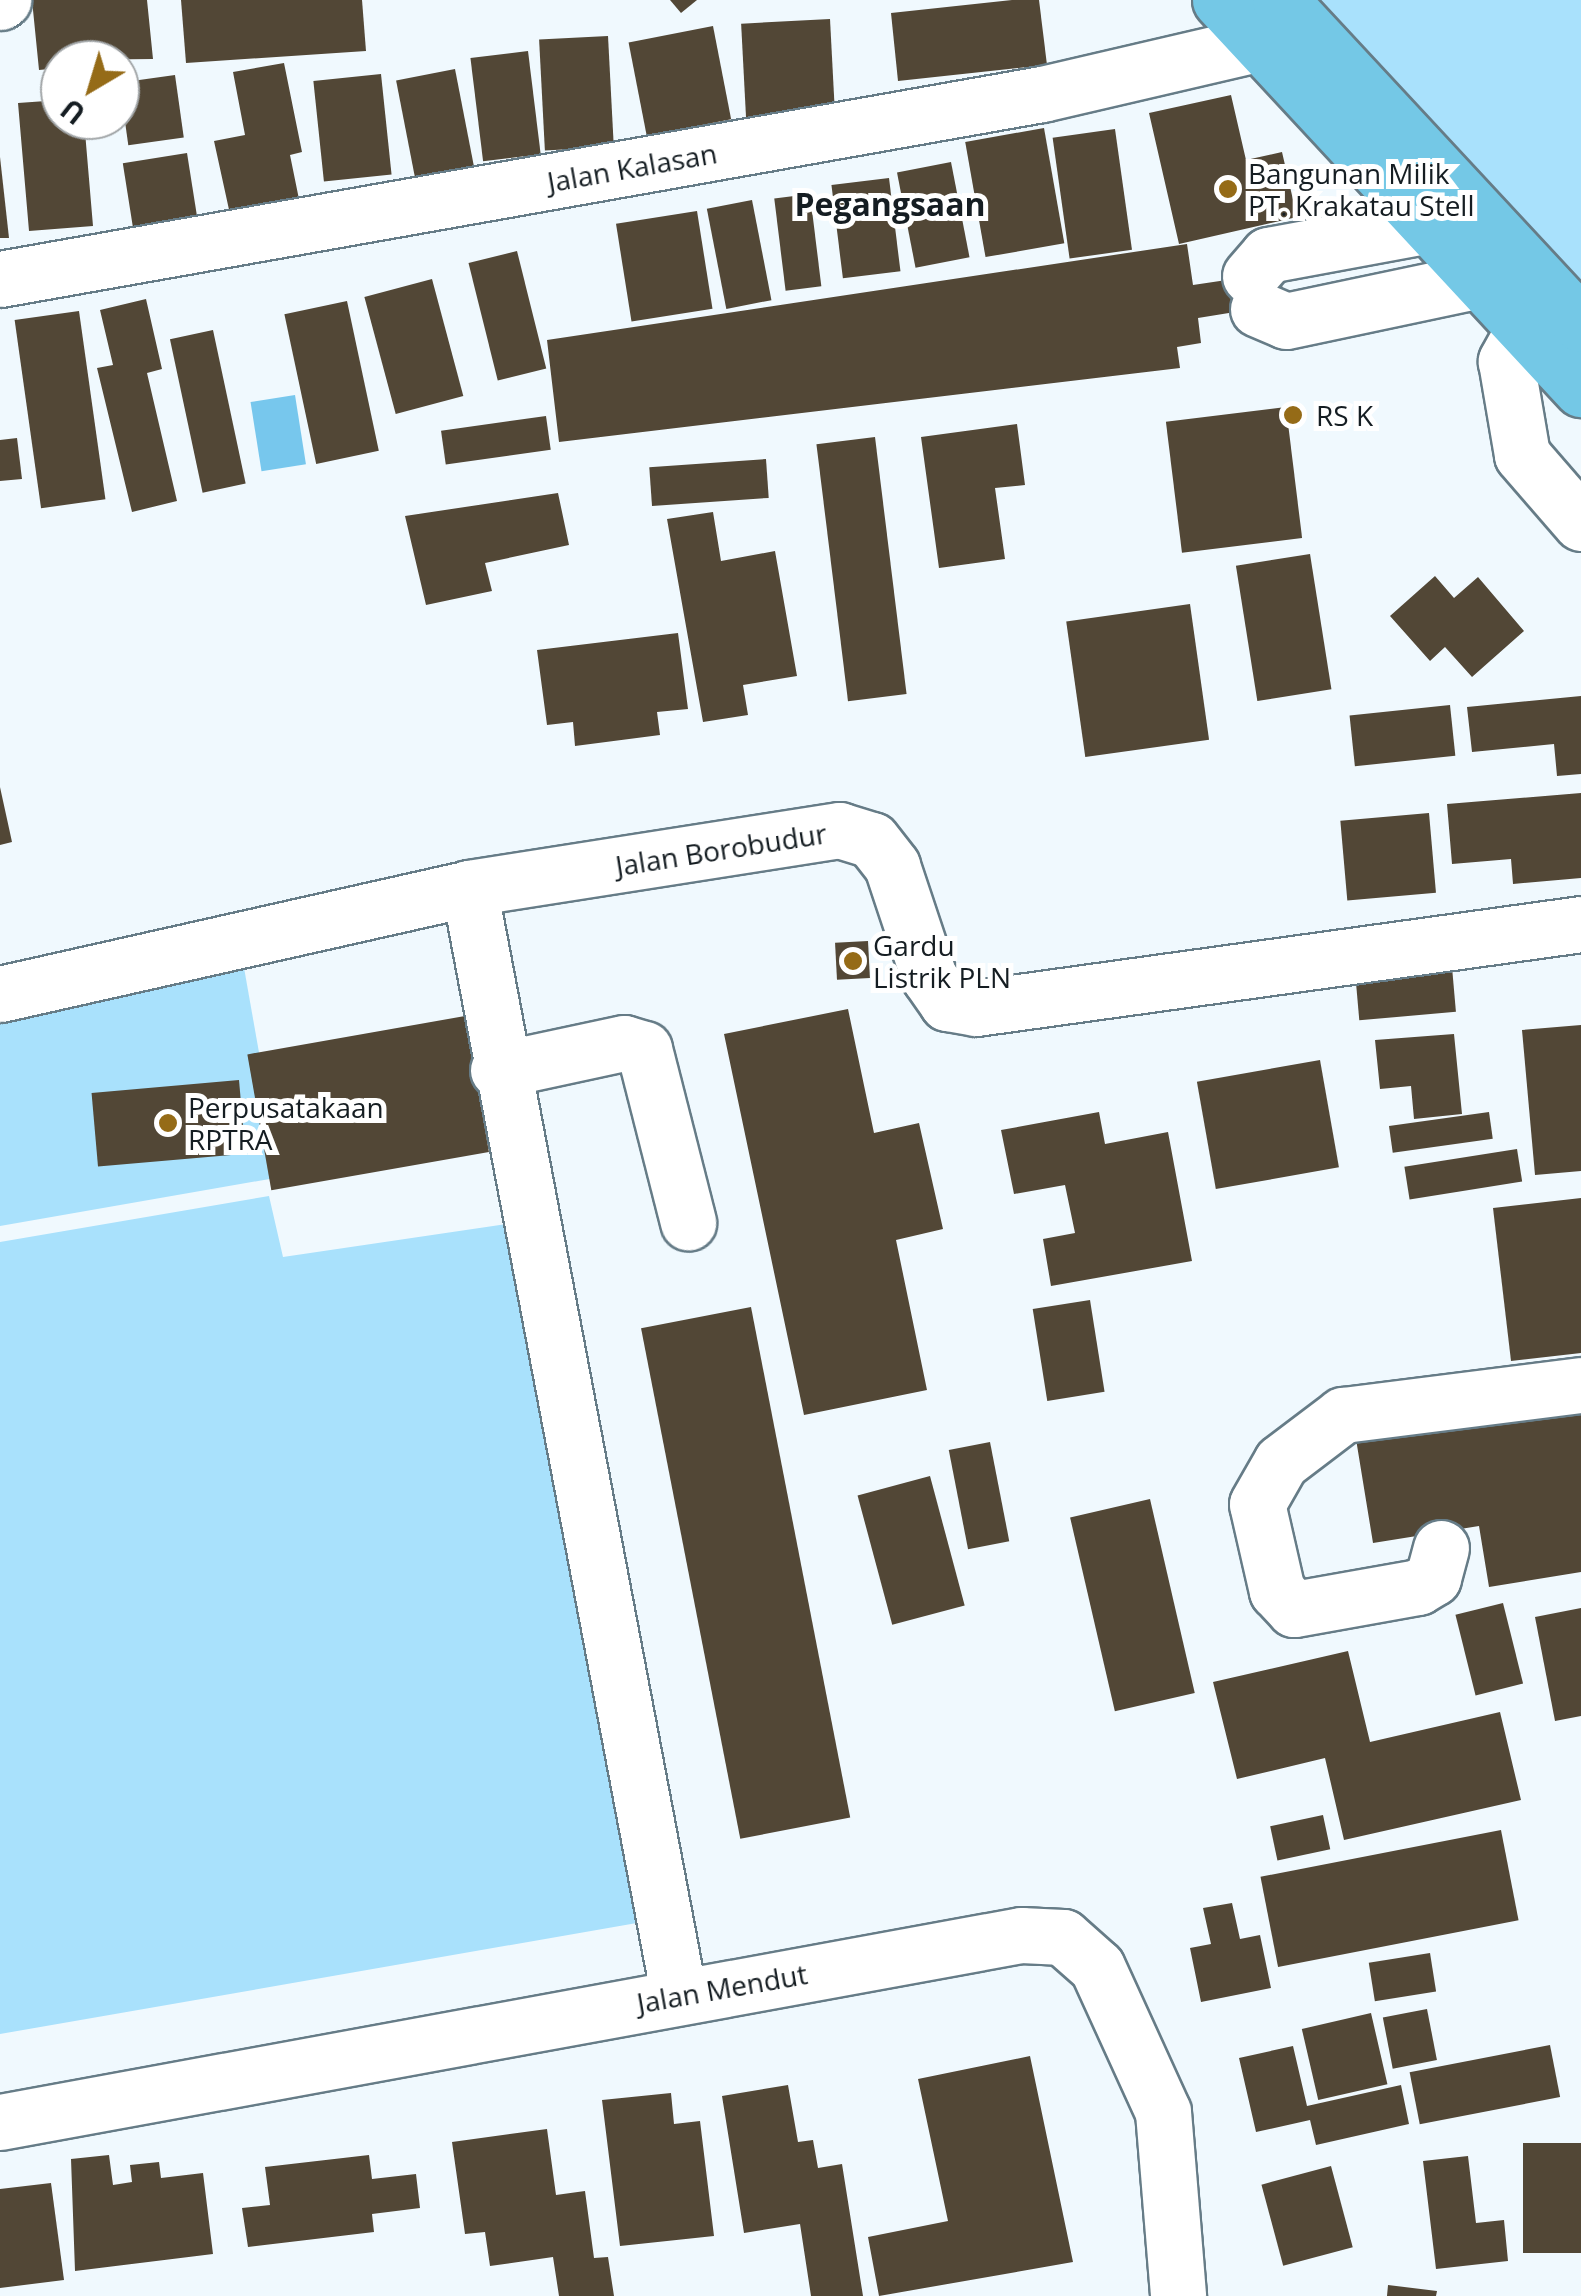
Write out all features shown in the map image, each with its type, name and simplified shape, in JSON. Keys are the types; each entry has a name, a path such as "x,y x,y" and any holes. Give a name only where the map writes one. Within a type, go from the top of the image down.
{"main road":[{"path":"1220,0 1271,22 1581,324"},
{"path":"1271,22 1430,225 1581,389"}],"street":[{"name":"Jalan Kalasan","path":"0,279 1042,94 1271,22"},
{"path":"1430,225 1268,255 1254,293 1286,322 1480,280"},
{"path":"1524,328 1506,361 1522,456 1581,523"},
{"name":"Jalan Borobudur","path":"0,994 469,888 838,830 872,840 892,866 929,978 947,1003 976,1008 1581,924"},
{"path":"469,888 498,1070 679,1996"},
{"path":"498,1070 624,1043 644,1050 688,1222"},
{"path":"1441,1548 1432,1578 1418,1587 1294,1610 1277,1591 1257,1504 1281,1462 1343,1415 1581,1385"},
{"name":"Jalan Mendut","path":"0,2122 1020,1936 1063,1937 1098,1967 1163,2112 1178,2296"}],"shaded area":[{"path":"1317,0 1581,0 1581,292"},
{"path":"295,395 306,464 262,471 251,402"},
{"path":"243,962 281,1177 0,1226 0,1016"},
{"path":"269,1196 283,1257 514,1223 654,1920 0,2034 0,1242"}],"building":[{"path":"32,0 147,0 153,59 140,59 140,40 40,40 39,70"},
{"path":"181,0 362,0 366,51 186,63"},
{"path":"670,0 697,0 681,13"},
{"path":"1039,0 1047,65 898,81 891,13"},
{"path":"830,19 835,118 746,123 741,24"},
{"path":"713,26 731,119 647,136 629,42"},
{"path":"608,36 614,147 545,150 539,40"},
{"path":"528,51 541,154 483,161 470,58"},
{"path":"284,63 302,152 290,155 302,214 233,228 214,141 245,135 233,72"},
{"path":"455,69 475,170 416,182 396,80"},
{"path":"381,74 392,174 324,182 313,81"},
{"path":"175,75 184,137 128,145 128,140 140,140 140,80"},
{"name":"Bangunan Milik PT. Krakatau Stell","path":"1231,95 1246,160 1282,152 1297,217 1179,244 1149,113"},
{"path":"40,101 40,140 86,140 93,226 29,231 18,103"},
{"path":"1044,128 1064,243 986,257 965,142"},
{"path":"1115,129 1132,250 1070,259 1053,138"},
{"path":"187,153 197,216 133,226 123,163"},
{"path":"0,157 9,238 0,238"},
{"path":"951,162 970,257 916,268 897,172"},
{"path":"889,178 900,271 843,278 831,185"},
{"path":"810,194 821,286 786,291 774,198"},
{"path":"752,200 771,300 726,309 707,209"},
{"path":"697,211 712,309 631,322 616,224"},
{"path":"1187,244 1193,285 1280,272 1285,304 1198,318 1201,343 1177,347 1180,368 559,442 547,340"},
{"path":"517,251 546,368 498,381 468,263"},
{"path":"432,279 463,396 396,414 364,297"},
{"path":"146,299 162,369 147,373 177,501 132,512 97,368 113,365 100,310"},
{"path":"347,301 379,451 316,464 284,314"},
{"path":"79,311 105,499 41,508 15,320"},
{"path":"213,330 246,484 203,493 170,339"},
{"path":"1286,407 1302,538 1182,553 1166,422"},
{"path":"546,416 551,450 446,464 441,431"},
{"path":"1017,424 1025,485 995,488 1005,559 939,568 921,437"},
{"path":"875,437 907,694 848,701 816,444"},
{"path":"17,438 22,479 0,481 0,440"},
{"path":"766,459 769,498 652,506 649,467"},
{"path":"558,493 569,545 485,563 492,591 426,605 405,516"},
{"path":"713,512 721,561 775,551 797,676 743,685 748,715 703,722 667,519"},
{"path":"1310,554 1331,689 1257,701 1236,566"},
{"path":"1435,576 1454,598 1478,577 1524,631 1472,677 1445,647 1430,661 1390,616"},
{"path":"1190,604 1209,740 1085,757 1066,621"},
{"path":"678,633 688,709 657,712 660,735 575,746 573,722 547,725 537,650"},
{"path":"1581,696 1581,774 1557,776 1554,744 1472,752 1467,707"},
{"path":"1450,705 1455,756 1355,766 1350,716"},
{"path":"0,787 12,842 0,845"},
{"path":"1581,793 1581,878 1513,884 1511,859 1452,864 1447,804"},
{"path":"1429,813 1436,893 1347,900 1340,821"},
{"name":"Gardu Listrik PLN","path":"868,941 870,978 837,980 835,943"},
{"path":"1452,967 1456,1012 1359,1020 1355,975"},
{"path":"848,1009 874,1133 919,1123 943,1229 896,1240 927,1390 804,1415 724,1034"},
{"path":"465,1016 489,1152 271,1190 247,1054"},
{"path":"1581,1025 1581,1171 1535,1175 1522,1030"},
{"path":"1454,1034 1462,1114 1414,1119 1411,1086 1380,1089 1375,1040"},
{"path":"1320,1060 1339,1167 1216,1189 1197,1082"},
{"name":"Perpusatakaan RPTRA","path":"239,1080 245,1154 98,1167 92,1093"},
{"path":"1099,1112 1105,1144 1168,1132 1192,1261 1051,1286 1043,1239 1075,1233 1065,1185 1014,1194 1001,1130"},
{"path":"1489,1112 1493,1139 1393,1153 1389,1126"},
{"path":"1517,1149 1522,1182 1410,1199 1404,1167"},
{"path":"1581,1198 1581,1353 1511,1361 1493,1208"},
{"path":"1090,1300 1105,1392 1047,1401 1033,1309"},
{"path":"751,1307 850,1817 740,1839 641,1328"},
{"path":"1581,1398 1581,1572 1489,1587 1479,1526 1373,1543 1355,1433"},
{"path":"990,1442 1009,1541 968,1549 949,1450"},
{"path":"930,1476 965,1605 892,1625 858,1495"},
{"path":"1150,1499 1195,1693 1115,1711 1070,1517"},
{"path":"1503,1603 1523,1684 1476,1695 1455,1615"},
{"path":"1581,1608 1581,1716 1555,1721 1535,1617"},
{"path":"1348,1651 1370,1742 1500,1712 1521,1800 1344,1840 1325,1758 1237,1779 1213,1682"},
{"path":"1323,1815 1330,1849 1277,1860 1270,1826"},
{"path":"1501,1830 1519,1920 1278,1967 1261,1877"},
{"path":"1232,1903 1240,1939 1260,1935 1271,1988 1201,2002 1190,1948 1211,1944 1203,1908"},
{"path":"1430,1953 1436,1992 1375,2001 1369,1963"},
{"path":"1427,2009 1437,2060 1393,2069 1383,2018"},
{"path":"1371,2013 1387,2084 1318,2100 1302,2029"},
{"path":"1550,2045 1560,2097 1420,2124 1410,2072"},
{"path":"1293,2046 1307,2106 1401,2085 1409,2124 1316,2145 1310,2120 1256,2132 1239,2058"},
{"path":"1030,2056 1073,2262 879,2296 868,2237 948,2221 918,2079"},
{"path":"788,2085 798,2142 813,2140 818,2168 842,2164 863,2296 811,2296 800,2224 744,2233 722,2096"},
{"path":"671,2093 674,2124 700,2121 714,2236 620,2246 602,2100"},
{"path":"547,2129 556,2195 585,2191 594,2258 608,2257 614,2296 559,2296 553,2257 490,2266 485,2232 465,2234 452,2142"},
{"path":"1523,2143 1581,2143 1581,2253 1523,2253"},
{"path":"109,2155 113,2185 132,2182 130,2165 159,2162 161,2178 203,2173 213,2254 75,2271 71,2159"},
{"path":"369,2155 372,2179 416,2174 420,2208 372,2214 374,2232 248,2247 242,2208 270,2205 265,2167"},
{"path":"1468,2156 1476,2223 1504,2220 1508,2261 1436,2269 1423,2161"},
{"path":"1331,2166 1353,2247 1283,2266 1261,2185"},
{"path":"51,2183 64,2280 0,2288 0,2189"},
{"path":"1388,2285 1437,2291 1436,2296 1387,2296"}],"place":[{"name":"Bangunan Milik PT. Krakatau Stell","path":"1228,189"},
{"name":"RS K","path":"1293,415"},
{"name":"Gardu Listrik PLN","path":"853,961"},
{"name":"Perpusatakaan RPTRA","path":"168,1123"}],"district":[{"name":"Pegangsaan","path":"890,204"}]}
